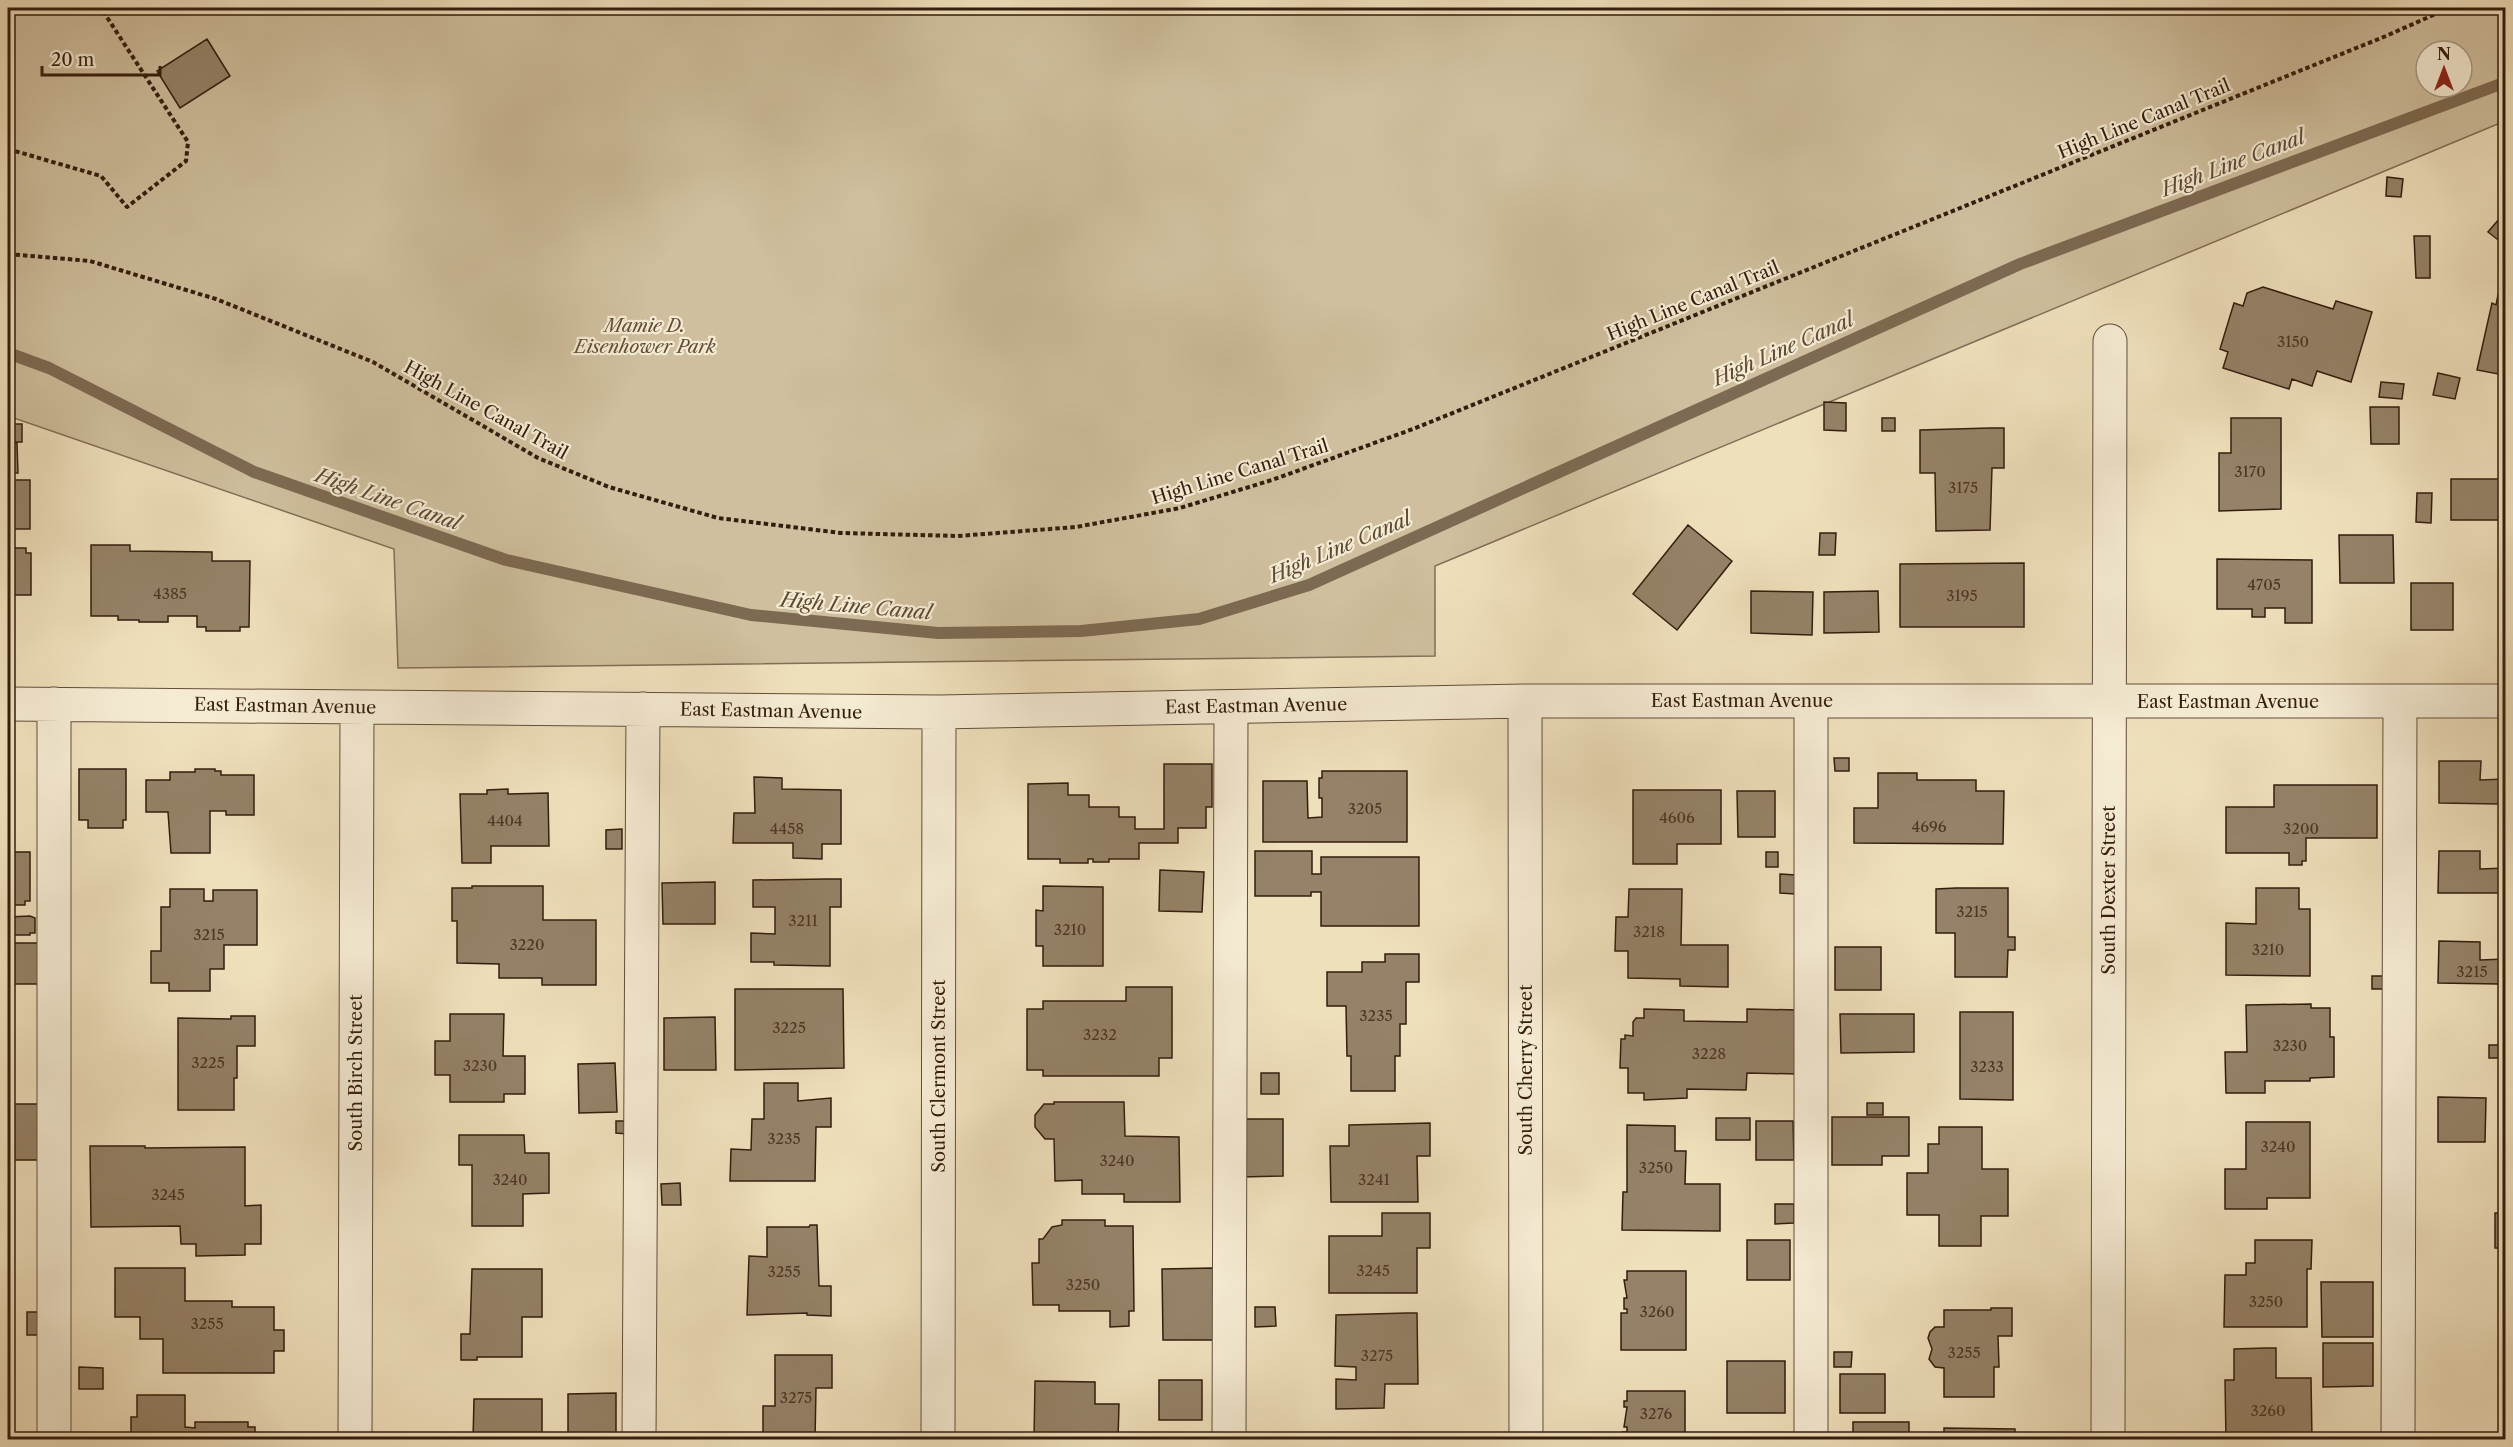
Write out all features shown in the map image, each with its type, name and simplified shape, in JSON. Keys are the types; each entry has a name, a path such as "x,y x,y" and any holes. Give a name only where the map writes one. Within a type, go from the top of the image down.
{"street":[{"name":"South Dexter Street","path":"2108,1440 2110,341"},
{"name":"East Eastman Avenue","path":"8,704 939,712 1525,701 2505,701"},
{"name":"South Cherry Street","path":"1525,701 1526,1440"},
{"path":"1811,702 1811,1440"},
{"path":"2398,1440 2400,702"},
{"path":"54,704 54,1440"},
{"name":"South Birch Street","path":"355,1440 357,707"},
{"path":"1229,1440 1231,707"},
{"path":"639,1440 643,710"},
{"name":"South Clermont Street","path":"938,1440 939,712"}],"path":[{"path":"8,149 101,176 127,207 186,161 188,142 101,8"},
{"name":"High Line Canal Trail","path":"8,254 90,261 216,299 373,362 538,458 609,487 718,518 841,533 958,536 1076,527 1180,508 1272,480 1413,429 2386,36 2449,8"}],"green space":[{"name":"Mamie D. Eisenhower Park","path":"8,8 2505,8 2505,121 1435,566 1435,656 398,668 394,549 8,416"}],"building":[{"path":"207,39 230,76 180,108 157,71"},
{"path":"2387,177 2403,179 2401,197 2386,196"},
{"path":"2506,211 2506,246 2488,232"},
{"path":"2414,236 2430,236 2430,278 2416,278"},
{"path":"2263,287 2333,309 2336,301 2372,312 2351,382 2317,371 2312,386 2292,379 2289,389 2223,368 2228,352 2220,349 2234,303 2243,306 2247,293"},
{"path":"2498,295 2506,297 2506,388 2501,387 2504,375 2477,370 2492,303 2496,305"},
{"path":"2438,373 2460,378 2455,399 2433,395"},
{"path":"2381,382 2404,384 2402,399 2379,397"},
{"path":"1824,402 1846,403 1846,431 1824,430"},
{"path":"2370,407 2399,407 2399,444 2371,444"},
{"path":"1882,418 1895,418 1895,431 1882,431"},
{"path":"2231,418 2281,418 2281,509 2219,511 2219,453 2231,453"},
{"path":"8,424 22,424 22,442 8,442"},
{"path":"2004,428 2004,468 1992,468 1990,530 1936,531 1935,473 1920,473 1920,430"},
{"path":"8,443 17,443 18,473 8,473"},
{"path":"2451,479 2499,479 2499,520 2451,520"},
{"path":"8,480 30,480 30,529 8,529"},
{"path":"2417,493 2432,493 2431,523 2416,522"},
{"path":"1688,525 1732,561 1677,630 1633,594"},
{"path":"1820,533 1836,533 1835,555 1819,555"},
{"path":"2339,535 2393,535 2394,583 2340,583"},
{"path":"91,545 130,545 130,551 212,552 212,561 250,561 249,627 240,627 240,631 206,631 206,627 197,627 197,616 168,616 168,622 139,622 139,620 118,620 118,616 91,616"},
{"path":"11,548 26,548 26,553 31,553 31,595 8,595 8,553 11,552"},
{"path":"2217,559 2312,560 2312,623 2285,623 2285,608 2265,608 2265,617 2252,617 2252,609 2217,609"},
{"path":"2024,563 2024,627 1900,627 1900,564"},
{"path":"2411,583 2453,583 2453,630 2411,630"},
{"path":"1751,591 1813,592 1812,635 1751,633"},
{"path":"1878,591 1879,632 1824,633 1824,592"},
{"path":"1834,758 1849,758 1849,771 1835,771"},
{"path":"2439,761 2481,761 2480,780 2506,779 2506,836 2499,836 2500,804 2439,803"},
{"path":"1164,764 1212,764 1212,807 1206,807 1206,828 1178,828 1178,843 1139,843 1139,859 1109,859 1109,862 1093,862 1093,859 1088,859 1088,863 1060,863 1060,859 1028,859 1028,784 1068,783 1068,795 1089,795 1089,807 1119,807 1119,817 1135,817 1135,829 1164,829"},
{"path":"79,769 126,769 126,820 123,820 123,828 88,828 88,820 79,820"},
{"path":"195,769 215,769 215,771 221,771 221,775 254,775 254,815 226,815 226,811 210,811 210,853 171,853 168,812 146,812 146,780 170,780 170,772 195,772"},
{"path":"1322,771 1407,771 1407,842 1263,842 1263,781 1307,781 1308,818 1322,817 1319,778 1322,778"},
{"path":"1878,773 1917,773 1917,780 1976,780 1976,791 2004,791 2003,844 1854,843 1854,808 1878,808"},
{"path":"754,777 782,778 782,789 841,790 841,844 822,844 822,859 793,858 793,843 733,843 734,813 755,813"},
{"path":"2274,785 2377,785 2377,838 2306,838 2306,861 2302,861 2302,865 2289,865 2289,853 2226,853 2226,807 2274,807"},
{"path":"508,789 508,794 548,793 549,846 491,846 491,863 462,863 460,794 487,794 487,790"},
{"path":"1633,790 1721,790 1721,844 1677,844 1677,864 1633,864"},
{"path":"1737,791 1775,791 1775,837 1738,837"},
{"path":"622,829 622,849 606,849 606,830"},
{"path":"1255,851 1312,851 1312,874 1321,874 1321,857 1419,857 1419,926 1321,926 1321,892 1311,892 1311,896 1255,896"},
{"path":"2439,851 2480,851 2480,869 2506,868 2506,927 2499,927 2500,893 2438,893"},
{"path":"8,852 30,852 30,901 25,901 25,905 10,905 8,901"},
{"path":"1766,852 1778,852 1778,867 1766,867"},
{"path":"1160,870 1204,872 1202,912 1159,911"},
{"path":"1780,874 1796,875 1795,894 1780,893"},
{"path":"841,879 841,907 830,907 830,966 774,965 774,962 751,962 751,933 775,934 775,907 753,907 753,880"},
{"path":"715,882 715,924 663,924 662,883"},
{"path":"472,886 543,886 543,920 596,920 596,985 542,985 542,978 499,978 499,964 457,963 457,921 452,921 452,888 472,888"},
{"path":"1043,886 1103,887 1103,966 1043,966 1043,946 1036,946 1036,910 1043,911"},
{"path":"2008,888 2008,937 2015,937 2015,950 2008,950 2007,977 1955,977 1955,933 1936,933 1936,889"},
{"path":"2256,888 2299,888 2299,909 2310,909 2310,976 2226,975 2226,923 2256,924"},
{"path":"170,889 204,889 204,901 213,901 213,890 257,890 257,945 224,945 224,969 210,969 210,991 169,991 169,983 151,983 151,951 161,951 161,907 170,907"},
{"path":"1629,889 1682,889 1681,945 1728,945 1728,987 1680,986 1680,979 1628,978 1628,951 1615,951 1616,917 1628,917"},
{"path":"30,916 35,918 35,933 8,935 8,917"},
{"path":"2439,941 2480,942 2480,960 2506,959 2506,1016 2499,1016 2499,984 2438,983"},
{"path":"8,943 38,943 38,984 8,984"},
{"path":"1835,947 1881,947 1881,990 1835,990"},
{"path":"1385,954 1419,954 1419,982 1406,982 1406,1024 1400,1024 1400,1056 1395,1056 1395,1091 1351,1091 1351,1056 1347,1056 1346,1006 1327,1006 1327,972 1362,972 1362,962 1385,962"},
{"path":"2372,976 2388,976 2388,989 2372,989"},
{"path":"1126,987 1172,987 1172,1058 1159,1058 1159,1076 1043,1076 1043,1070 1027,1070 1027,1009 1043,1009 1043,1001 1126,1001"},
{"path":"735,989 843,989 844,1068 735,1070"},
{"path":"2311,1004 2311,1008 2330,1008 2330,1037 2334,1037 2334,1077 2310,1078 2310,1081 2265,1081 2265,1093 2226,1093 2225,1052 2247,1052 2246,1005"},
{"path":"1644,1009 1684,1010 1684,1021 1747,1022 1747,1009 1798,1010 1797,1074 1747,1073 1746,1090 1687,1089 1687,1098 1644,1100 1644,1093 1628,1093 1628,1068 1620,1068 1621,1039 1625,1039 1625,1035 1633,1036 1633,1022 1636,1018 1644,1018"},
{"path":"1960,1012 2013,1012 2013,1100 1960,1099"},
{"path":"450,1014 504,1014 503,1056 525,1056 525,1094 504,1094 504,1102 450,1102 450,1075 435,1075 435,1041 450,1041"},
{"path":"1840,1014 1914,1014 1914,1052 1841,1053"},
{"path":"231,1016 255,1016 255,1046 237,1046 234,1110 178,1110 178,1018 231,1019"},
{"path":"715,1017 716,1070 664,1070 664,1018"},
{"path":"2489,1045 2503,1045 2503,1058 2489,1058"},
{"path":"615,1063 617,1112 579,1113 578,1064"},
{"path":"1261,1073 1279,1073 1279,1094 1261,1094"},
{"path":"764,1083 798,1083 798,1101 831,1098 831,1127 816,1127 815,1181 730,1181 731,1149 751,1150 752,1119 764,1119"},
{"path":"2438,1097 2486,1098 2485,1142 2438,1142"},
{"path":"1054,1102 1124,1102 1125,1136 1179,1137 1180,1202 1124,1202 1124,1194 1082,1194 1082,1180 1055,1181 1054,1139 1045,1139 1035,1127 1035,1115 1044,1104 1054,1104"},
{"path":"1867,1103 1883,1103 1883,1115 1867,1115"},
{"path":"8,1104 46,1104 46,1160 8,1160"},
{"path":"1832,1117 1909,1117 1909,1156 1882,1156 1882,1165 1832,1165"},
{"path":"1716,1118 1750,1118 1750,1140 1716,1140"},
{"path":"1241,1119 1283,1119 1283,1176 1241,1177"},
{"path":"616,1121 627,1121 627,1134 616,1133"},
{"path":"1756,1121 1793,1121 1794,1160 1756,1160"},
{"path":"2246,1122 2310,1122 2310,1198 2267,1198 2267,1209 2225,1209 2225,1169 2246,1169"},
{"path":"1430,1123 1430,1156 1417,1156 1418,1202 1331,1202 1330,1146 1349,1146 1349,1125"},
{"path":"1627,1125 1675,1126 1675,1151 1686,1151 1685,1184 1720,1184 1720,1231 1622,1230 1623,1192 1627,1192"},
{"path":"1939,1127 1982,1127 1982,1169 2008,1169 2008,1216 1981,1216 1981,1246 1939,1246 1939,1215 1907,1215 1907,1173 1928,1173 1928,1144 1939,1144"},
{"path":"459,1135 524,1135 525,1153 549,1153 549,1193 523,1194 523,1226 472,1226 472,1165 459,1165"},
{"path":"90,1146 245,1147 245,1206 261,1205 261,1244 245,1244 245,1255 196,1256 196,1244 181,1244 180,1226 91,1227"},
{"path":"680,1183 681,1205 662,1205 661,1184"},
{"path":"1775,1204 1794,1204 1794,1223 1775,1224"},
{"path":"1382,1213 1430,1213 1430,1248 1417,1248 1417,1293 1329,1293 1329,1236 1382,1236"},
{"path":"2495,1213 2506,1213 2506,1248 2495,1248"},
{"path":"1062,1220 1105,1220 1105,1226 1133,1226 1134,1311 1129,1311 1129,1326 1110,1327 1110,1311 1059,1311 1059,1305 1033,1305 1032,1263 1039,1263 1039,1239 1043,1239 1052,1227 1062,1225"},
{"path":"817,1225 819,1286 831,1286 831,1316 807,1315 807,1313 747,1315 749,1256 767,1257 767,1227 809,1227"},
{"path":"1747,1240 1790,1240 1790,1280 1747,1280"},
{"path":"2255,1240 2312,1240 2311,1269 2307,1269 2307,1327 2224,1327 2225,1275 2246,1275 2246,1263 2255,1263"},
{"path":"115,1268 185,1268 185,1301 232,1301 232,1307 274,1307 274,1330 284,1330 284,1351 274,1351 274,1373 163,1373 163,1339 140,1339 140,1317 115,1317"},
{"path":"1213,1268 1214,1340 1163,1340 1162,1269"},
{"path":"472,1269 542,1269 542,1317 522,1317 522,1357 477,1357 477,1360 461,1360 461,1334 470,1334"},
{"path":"1627,1271 1686,1271 1686,1350 1621,1350 1621,1313 1627,1313 1627,1309 1624,1309 1624,1298 1627,1298 1624,1280 1627,1280"},
{"path":"2321,1282 2373,1282 2373,1337 2322,1337"},
{"path":"1255,1307 1275,1307 1276,1326 1255,1327"},
{"path":"1991,1308 2012,1308 2012,1336 1998,1336 1999,1367 1994,1367 1994,1397 1944,1397 1944,1368 1935,1367 1929,1359 1932,1349 1928,1338 1930,1332 1935,1327 1944,1327 1944,1310 1991,1310"},
{"path":"27,1312 42,1312 42,1335 27,1335"},
{"path":"1417,1313 1418,1384 1385,1384 1384,1408 1336,1409 1336,1379 1356,1380 1356,1367 1335,1366 1336,1315"},
{"path":"2323,1343 2373,1343 2373,1386 2323,1387"},
{"path":"2276,1348 2276,1378 2311,1378 2312,1440 2226,1440 2225,1380 2234,1380 2234,1349"},
{"path":"1834,1352 1852,1352 1851,1367 1834,1367"},
{"path":"775,1355 832,1355 832,1388 816,1388 815,1440 763,1440 763,1406 775,1406"},
{"path":"1727,1361 1785,1361 1785,1413 1727,1413"},
{"path":"79,1367 103,1368 103,1389 79,1389"},
{"path":"1840,1374 1885,1374 1885,1413 1840,1413"},
{"path":"1159,1380 1202,1380 1202,1420 1159,1420"},
{"path":"1035,1381 1095,1382 1095,1404 1119,1404 1118,1440 1034,1440"},
{"path":"1627,1391 1685,1391 1685,1440 1622,1440 1622,1432 1627,1432 1627,1427 1624,1427 1627,1407 1624,1407 1624,1401 1627,1401"},
{"path":"616,1393 616,1434 568,1434 568,1394"},
{"path":"137,1395 185,1395 185,1427 195,1428 195,1422 248,1422 248,1427 255,1427 255,1440 131,1440 131,1417 137,1417"},
{"path":"474,1399 542,1399 542,1440 473,1440"},
{"path":"1853,1422 1909,1422 1909,1440 1853,1440"},
{"path":"1944,1428 2015,1429 2015,1440 1944,1440"},
{"path":"1370,1433 1412,1433 1412,1440 1370,1440"}],"waterway":[{"name":"High Line Canal","path":"8,353 49,368 254,472 506,560 751,615 938,633 1081,631 1199,619 1309,585 2020,264 2506,82"}]}
